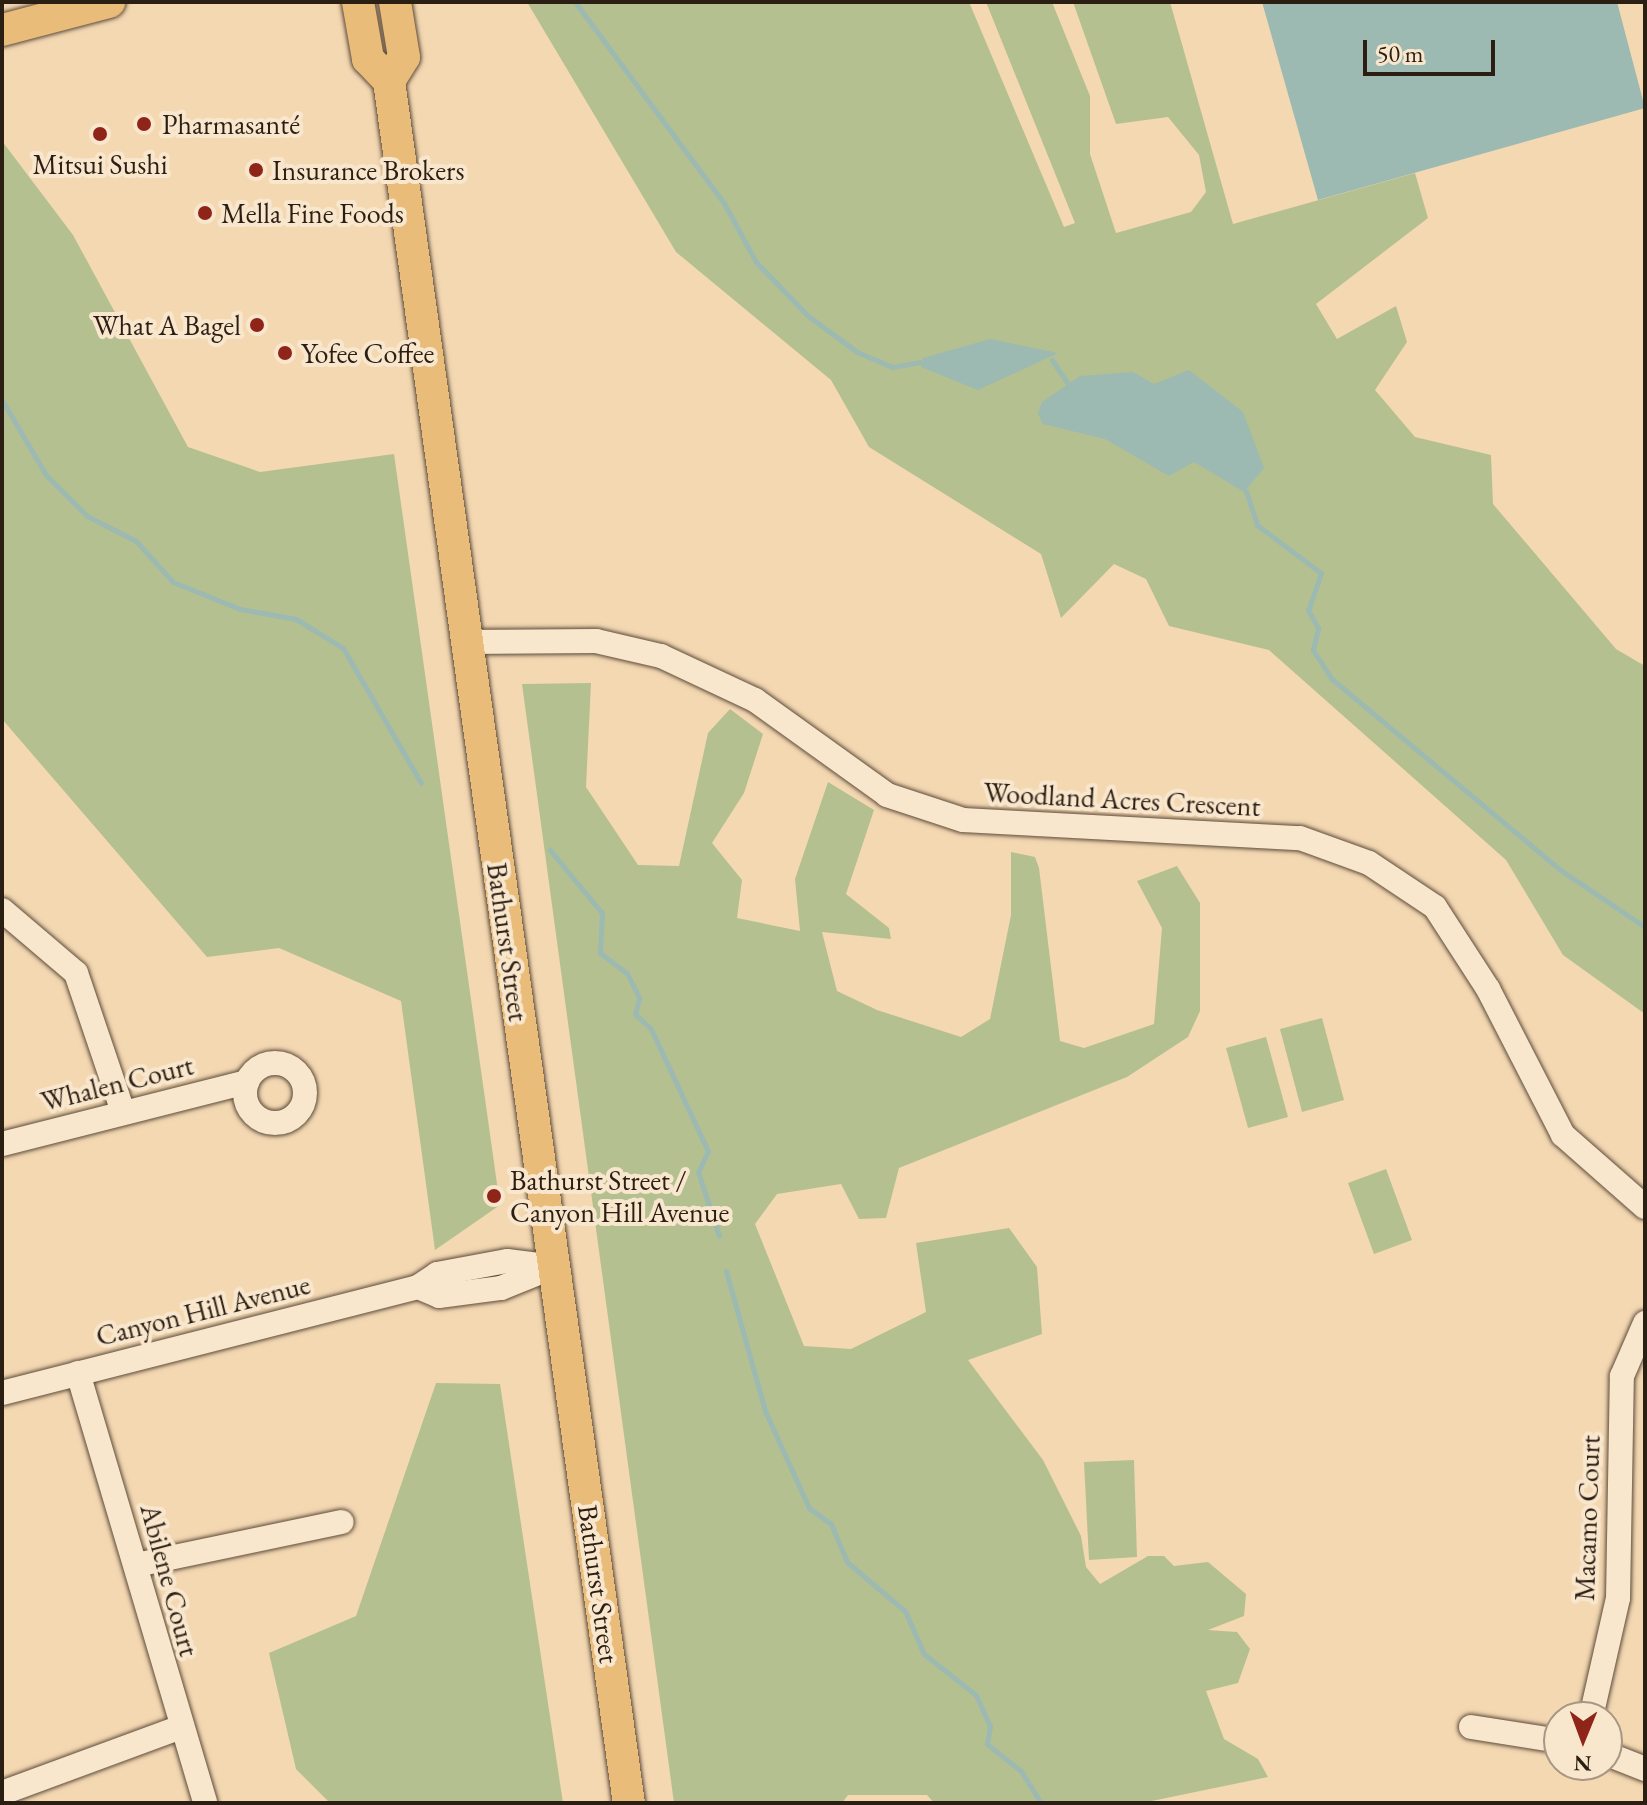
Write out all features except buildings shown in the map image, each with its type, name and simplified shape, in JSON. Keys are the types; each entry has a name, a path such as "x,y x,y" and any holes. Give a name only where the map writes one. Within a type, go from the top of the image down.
{"main road":[{"path":"2,30 109,2"},
{"name":"Bathurst Street","path":"358,2 368,59 389,81 629,1803"},
{"name":"Bathurst Street","path":"389,81 404,57 395,2"}],"street":[{"name":"Woodland Acres Crescent","path":"465,642 596,641 661,656 755,700 887,795 963,820 1300,838 1369,863 1435,907 1488,989 1563,1135 1645,1207"},
{"path":"2,910 76,973 123,1112"},
{"name":"Whalen Court","path":"2,1144 247,1082"},
{"name":"Canyon Hill Avenue","path":"2,1393 418,1287 437,1274 507,1261 555,1267"},
{"name":"Macamo Court","path":"1595,1701 1618,1598 1622,1376 1645,1323"},
{"name":"Abilene Court","path":"78,1373 136,1565 179,1728 205,1803"},
{"path":"136,1565 342,1522"},
{"path":"1471,1727 1543,1738"},
{"path":"2,1793 179,1728"},
{"path":"1623,1760 1645,1769"}],"green space":[{"path":"527,2 969,2 1064,227 1075,223 986,2 1052,2 1090,96 1090,154 1116,233 1191,212 1206,192 1199,155 1168,117 1116,124 1073,2 1170,2 1233,224 1415,173 1428,218 1316,304 1337,339 1396,306 1407,342 1375,390 1415,437 1491,455 1493,504 1616,649 1645,666 1645,1014 1563,955 1506,860 1269,650 1169,626 1146,579 1114,564 1061,618 1041,554 869,447 831,380 676,252"},
{"path":"2,141 73,235 188,447 260,472 394,454 500,1205 435,1250 401,1001 279,948 207,957 2,719"},
{"path":"591,683 586,787 638,865 679,866 708,733 730,709 763,734 744,793 712,843 742,880 737,918 800,931 795,879 828,782 874,810 846,894 889,928 891,939 822,932 837,991 877,1010 961,1037 990,1019 1011,915 1011,852 1035,857 1039,868 1060,1041 1084,1048 1154,1024 1162,928 1137,881 1177,866 1200,903 1200,1011 1188,1037 1127,1077 899,1168 886,1218 859,1219 841,1184 777,1194 755,1224 804,1346 851,1349 926,1312 916,1243 1009,1228 1037,1267 1042,1334 968,1360 1043,1460 1081,1536 1086,1567 1100,1584 1148,1556 1164,1556 1174,1566 1208,1562 1246,1594 1244,1616 1208,1630 1237,1632 1250,1649 1238,1683 1206,1691 1224,1739 1258,1759 1268,1777 1142,1803 934,1803 927,1795 848,1795 842,1803 674,1803 522,684"},
{"path":"1322,1018 1344,1100 1302,1112 1280,1029"},
{"path":"1266,1037 1288,1117 1248,1128 1226,1048"},
{"path":"1386,1169 1412,1240 1374,1254 1348,1183"},
{"path":"436,1383 500,1384 563,1803 330,1803 296,1769 269,1653 356,1616"},
{"path":"1134,1460 1137,1557 1089,1560 1084,1462"}],"water":[{"path":"1262,2 1617,2 1645,108 1318,200"},
{"path":"990,339 1058,353 978,390 921,367 923,358"},
{"path":"1189,370 1243,412 1264,468 1244,492 1194,462 1169,476 1105,439 1043,424 1038,414 1042,402 1080,376 1133,372 1154,384"}],"waterway":[{"path":"575,2 725,205 756,262 807,315 857,352 892,367 920,362"},
{"path":"1052,360 1069,385"},
{"path":"2,400 46,475 87,516 136,541 173,582 240,609 296,619 343,648 421,783"},
{"path":"1246,491 1257,525 1321,573 1308,610 1318,628 1313,650 1332,679 1559,869 1645,927"},
{"path":"550,850 602,913 600,953 627,973 639,998 635,1014 651,1029 708,1151 698,1172 719,1236"},
{"path":"726,1271 765,1411 809,1508 831,1524 847,1562 905,1611 924,1654 976,1695 990,1726 987,1744 1021,1771 1041,1803"}],"place":[{"name":"Pharmasanté","path":"144,124"},
{"name":"Mitsui Sushi","path":"100,134"},
{"name":"Insurance Brokers","path":"256,170"},
{"name":"Mella Fine Foods","path":"205,213"},
{"name":"What A Bagel","path":"257,325"},
{"name":"Yofee Coffee","path":"285,353"},
{"name":"Bathurst Street / Canyon Hill Avenue","path":"494,1196"}]}
